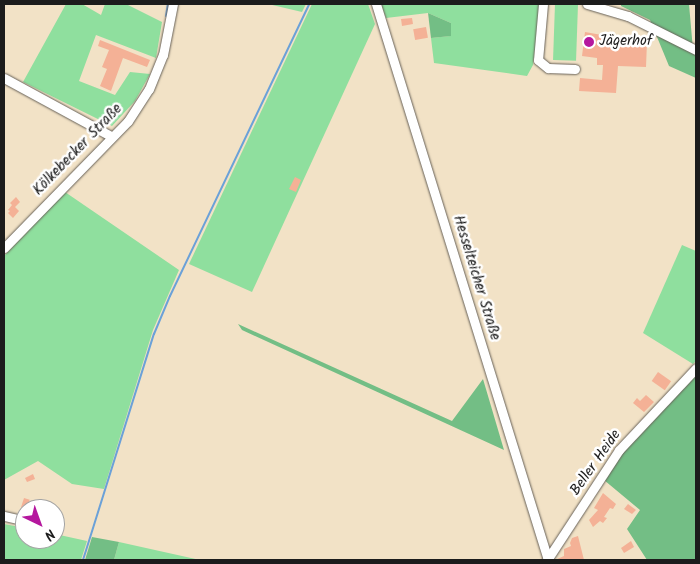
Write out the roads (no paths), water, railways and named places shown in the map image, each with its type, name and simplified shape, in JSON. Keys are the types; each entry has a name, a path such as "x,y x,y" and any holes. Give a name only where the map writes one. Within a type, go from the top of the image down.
{"street":[{"name":"Kölkebecker Straße","path":"4,248 128,120 149,89 163,55 173,4"},
{"name":"Hesselteicher Straße","path":"376,4 548,560"},
{"path":"543,4 538,60 548,68 575,69"},
{"path":"588,4 628,16 696,50"},
{"path":"4,78 112,136"},
{"name":"Beller Heide","path":"548,560 619,450 696,368"}],"waterway":[{"path":"166,16 168,4"},
{"path":"83,560 154,334 170,296 309,4"}],"place":[{"name":"Jägerhof","path":"589,42"}]}
